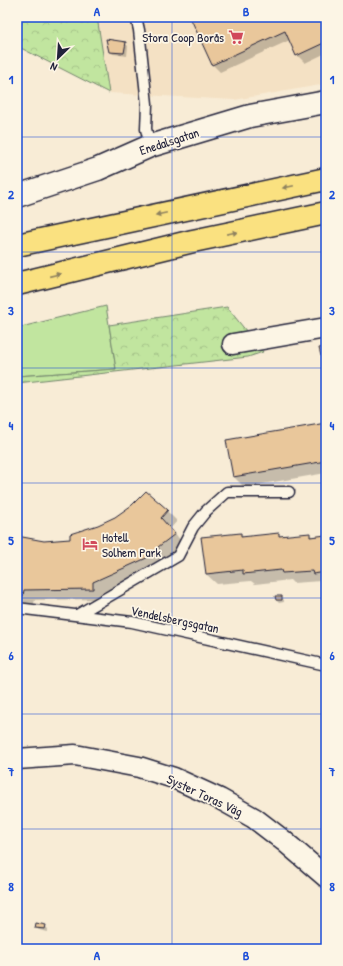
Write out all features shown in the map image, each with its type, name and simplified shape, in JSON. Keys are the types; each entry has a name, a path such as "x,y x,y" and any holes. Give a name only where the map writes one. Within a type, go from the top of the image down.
{"highway":[{"path":"17,245 326,179"},
{"path":"17,284 193,241 326,214"}],"street":[{"name":"Enedalsgatan","path":"17,196 98,169 150,146 250,116 326,102"},
{"path":"233,344 326,328"},
{"name":"Syster Toras Väg","path":"17,759 75,755 139,767 174,778 220,799 254,818 284,841 326,877"}],"lane":[{"path":"136,17 139,30 147,104 146,129 150,146"},
{"path":"77,615 178,556 193,527 206,511 227,492 289,492"},
{"name":"Vendelsbergsgatan","path":"17,608 132,622 326,665"}],"shaded area":[{"path":"97,17 326,17 326,84 234,100 109,93"}],"green space":[{"path":"17,17 97,17 109,93 17,46"},
{"path":"106,306 116,369 17,376 17,328"},
{"path":"227,307 263,352 248,357 17,383 17,376 116,369 109,325"}],"building":[{"name":"Stora Coop Borås","path":"190,17 326,17 326,42 296,56 285,31 212,65"},
{"path":"106,39 126,42 124,53 109,52"},
{"path":"326,347 326,355 321,356 319,348"},
{"path":"326,423 326,461 233,477 226,440"},
{"name":"Hotell Solhem Park","path":"146,491 168,510 161,518 175,534 158,547 160,552 93,582 93,589 24,590 23,596 17,594 17,536 44,541 70,539 70,534 98,525 115,517 132,505"},
{"path":"241,533 241,537 279,533 279,536 310,533 310,537 326,535 326,572 313,574 312,571 282,573 281,570 243,574 243,570 206,574 201,537"},
{"path":"275,596 282,596 282,600 276,600"},
{"path":"36,923 46,925 45,929 35,928"}],"place":[{"name":"Stora Coop Borås","path":"236,37"},
{"name":"Hotell Solhem Park","path":"90,544"}]}
